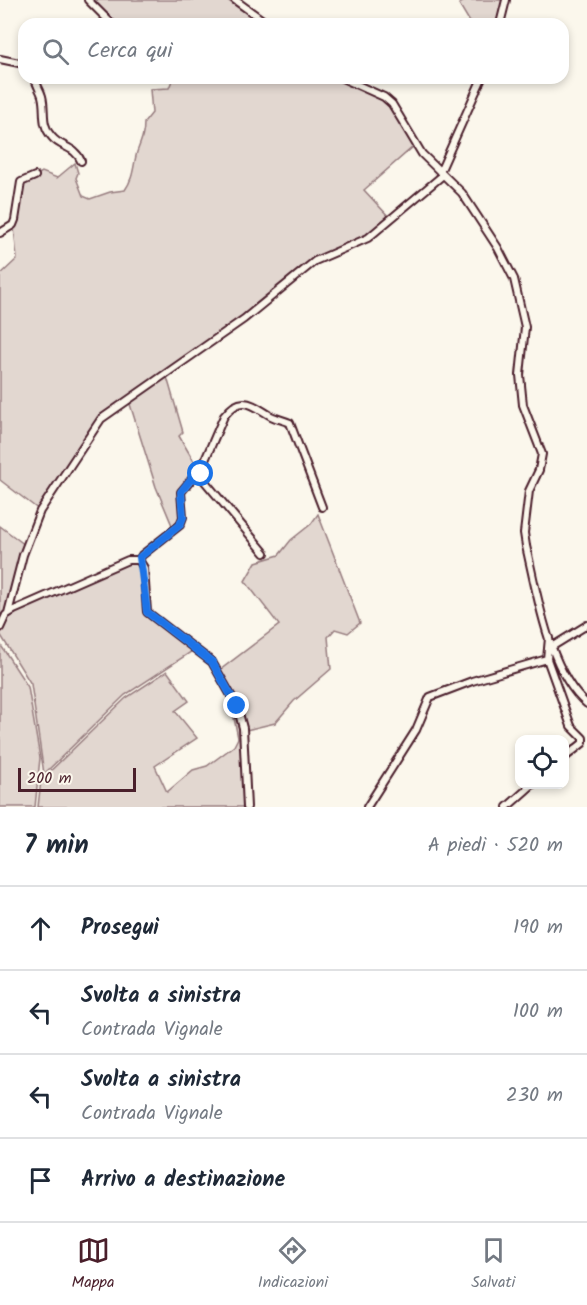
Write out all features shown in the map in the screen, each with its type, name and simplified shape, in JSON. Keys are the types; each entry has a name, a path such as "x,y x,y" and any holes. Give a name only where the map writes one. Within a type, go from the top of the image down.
{"street":[{"path":"88,0 106,18"},
{"path":"235,0 260,18"},
{"path":"502,18 506,0"},
{"path":"0,59 18,63"},
{"path":"37,84 42,97 43,118 47,131 56,141 75,150 81,161"},
{"path":"355,84 384,97 392,104 422,154 462,193 498,248 514,279 525,327 520,375 523,405 542,454 539,470 529,491 524,533 553,646 566,679 587,704"},
{"path":"0,628 37,519 73,458 101,419 244,319 315,261 368,238 441,174 479,84"},
{"path":"0,233 13,225 21,182 35,176"},
{"path":"139,561 142,555 180,525 183,517 181,492 205,462 227,412 245,402 252,402 271,416 290,423 322,507"},
{"path":"197,472 265,553"},
{"path":"4,616 102,570 128,560 139,561 144,568 147,612 212,662 240,713 243,728 247,807"},
{"path":"553,646 587,625"},
{"path":"550,637 547,659 572,726 583,738 583,743 569,754"},
{"path":"367,807 416,729 428,708 430,697 472,681 547,659"},
{"path":"507,807 527,789"}],"shaded area":[{"path":"98,0 227,0 252,18 109,18 94,2"},
{"path":"466,0 503,0 498,18 467,18 459,4"},
{"path":"171,84 350,84 385,101 414,146 364,190 390,218 359,241 321,255 234,324 100,418 39,510 0,480 0,275 17,259 14,227 22,183 42,172 57,178 75,163 78,173 76,178 83,196 90,199 125,190 132,176 144,123 152,113 150,89 169,88"},
{"path":"167,377 183,432 179,436 198,468 178,493 182,517 174,530 156,487 129,401"},
{"path":"318,514 360,623 348,633 335,629 328,637 331,669 294,701 275,723 246,730 243,713 220,670 279,625 245,581 256,562 279,555 291,540 311,524"},
{"path":"0,526 25,545 5,611 0,615"},
{"path":"126,563 141,565 146,614 190,646 191,652 125,695 44,774 31,684 0,634 10,614"},
{"path":"0,644 28,687 40,758 35,807 0,807"},
{"path":"167,671 189,701 175,711 197,738 155,766 167,792 193,770 207,766 234,746 238,738 233,713 236,710 240,719 245,807 38,807 41,780 126,698"}],"route":[{"path":"201,474 197,472 181,492 180,503 183,517 180,525 173,533 142,555 139,561 144,568 149,615 212,662 237,706"}]}
